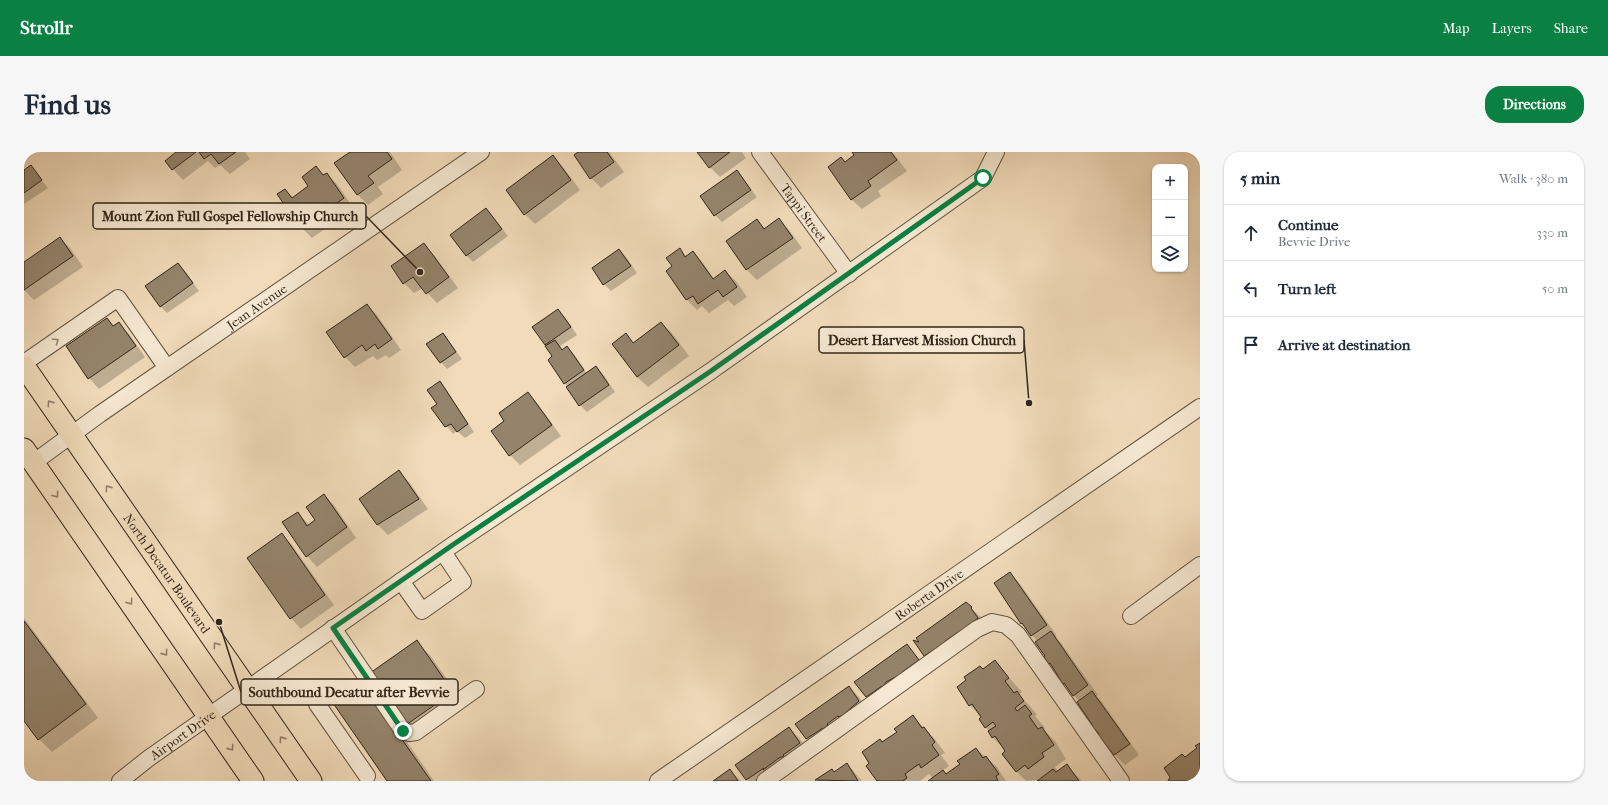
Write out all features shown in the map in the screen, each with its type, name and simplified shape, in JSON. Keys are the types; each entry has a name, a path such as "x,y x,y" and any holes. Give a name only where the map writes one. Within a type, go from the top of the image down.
{"main road":[{"name":"North Decatur Boulevard","path":"24,365 246,689 311,781"},
{"path":"29,456 253,781"}],"street":[{"name":"Jean Avenue","path":"29,456 72,435 481,152"},
{"name":"Tappi Street","path":"760,152 849,274"},
{"name":"Airport Drive","path":"120,781 149,758 333,628 711,371 983,178 996,152"},
{"path":"24,365 118,298 167,368"},
{"name":"Roberta Drive","path":"658,781 1200,407"},
{"path":"401,581 422,611 463,582 443,552"},
{"path":"1131,616 1200,565"},
{"path":"765,781 977,629 992,622 1006,625 1018,635 1121,781"},
{"path":"333,628 403,731 409,733 416,732 476,689"},
{"path":"316,704 366,779"}],"building":[{"path":"176,152 196,152 172,170 165,161"},
{"path":"199,152 236,152 219,164 211,154 204,159"},
{"path":"350,152 387,152 392,159 368,176 374,183 357,195 334,163"},
{"path":"578,152 607,152 614,162 590,179 574,155"},
{"path":"697,152 730,152 709,168"},
{"path":"852,152 891,152 897,160 868,181 871,186 851,200 828,167 841,157 845,162 854,155"},
{"path":"553,155 571,180 524,215 506,190"},
{"path":"31,165 42,180 24,193 24,170"},
{"path":"316,166 323,175 327,173 344,198 301,229 277,194 285,189 292,198 308,186 302,177"},
{"path":"737,170 751,190 714,216 700,196"},
{"path":"486,208 502,229 466,256 450,235"},
{"path":"779,218 793,238 746,270 726,241 757,219 764,229"},
{"path":"60,237 73,256 24,290 24,262"},
{"path":"424,243 449,277 426,294 413,277 403,284 391,266"},
{"path":"680,248 685,257 693,251 713,279 725,270 737,287 723,297 718,290 698,304 693,296 686,300 666,271 672,266 666,258"},
{"path":"619,249 631,266 603,285 592,268"},
{"path":"178,263 193,283 160,307 145,286"},
{"path":"367,304 392,339 378,349 375,344 366,351 362,345 344,358 326,332"},
{"path":"558,309 571,327 545,345 532,327"},
{"path":"107,318 113,326 119,322 136,346 88,379 66,346"},
{"path":"661,322 679,345 637,377 612,344 626,333 633,343"},
{"path":"443,333 456,352 440,363 426,344"},
{"path":"555,340 562,350 567,346 584,370 564,384 548,360 552,356 545,346"},
{"path":"596,366 609,385 579,406 566,387"},
{"path":"440,381 468,424 457,432 451,424 445,427 431,408 437,404 427,390"},
{"path":"528,392 552,425 509,456 491,431 504,421 499,413"},
{"path":"399,470 419,499 377,525 359,499"},
{"path":"324,494 347,527 306,557 282,522 298,512 307,526 315,520 306,507"},
{"path":"282,533 325,595 290,619 247,558"},
{"path":"1010,572 1047,625 1031,636 1022,623 1021,624 994,583"},
{"path":"966,602 972,607 971,608 978,618 958,634 957,633 924,656 913,640 919,642 916,638"},
{"path":"24,621 86,704 38,740 24,721"},
{"path":"1051,631 1088,685 1073,696 1064,683 1063,684 1050,663 1049,664 1044,657 1045,656 1035,642"},
{"path":"417,640 453,692 406,725 370,673"},
{"path":"907,644 919,660 902,672 903,673 886,682 882,688 882,686 866,697 854,682"},
{"path":"995,660 1009,678 1005,681 1014,693 1017,691 1024,701 1015,708 1017,711 1025,705 1032,714 1029,716 1038,729 1042,727 1054,745 1042,753 1044,757 1028,769 1025,765 1016,772 1002,754 1005,751 995,736 992,738 988,731 996,726 993,722 985,728 979,719 981,717 972,704 969,706 957,687 966,680 964,677 980,666 983,669"},
{"path":"362,682 431,781 387,781 333,703"},
{"path":"849,686 859,701 843,715 838,716 823,729 806,739 795,724"},
{"path":"1092,691 1130,744 1114,755 1095,729 1093,731 1090,727 1093,726 1077,702"},
{"path":"913,715 922,728 924,727 935,742 932,745 939,755 921,768 919,764 905,774 907,778 903,781 877,781 866,766 869,763 862,752 880,739 882,742 897,732 894,729"},
{"path":"789,727 800,743 783,755 784,756 746,780 735,765"},
{"path":"1200,743 1200,781 1168,781 1170,777 1164,768 1182,754 1185,757 1197,748 1195,746"},
{"path":"976,748 983,758 986,756 999,774 996,776 998,781 928,781 943,770 946,774 960,764 957,761"},
{"path":"847,763 858,781 815,780 832,769 834,772"},
{"path":"1067,764 1079,781 1037,781 1053,769 1056,772"},
{"path":"730,769 738,781 713,781"}],"place":[{"name":"Mount Zion Full Gospel Fellowship Church","path":"420,272"},
{"name":"Desert Harvest Mission Church","path":"1029,403"},
{"name":"Southbound Decatur after Bevvie","path":"219,622"}],"route":[{"path":"403,731 333,628 454,544 711,371 983,178"}]}
